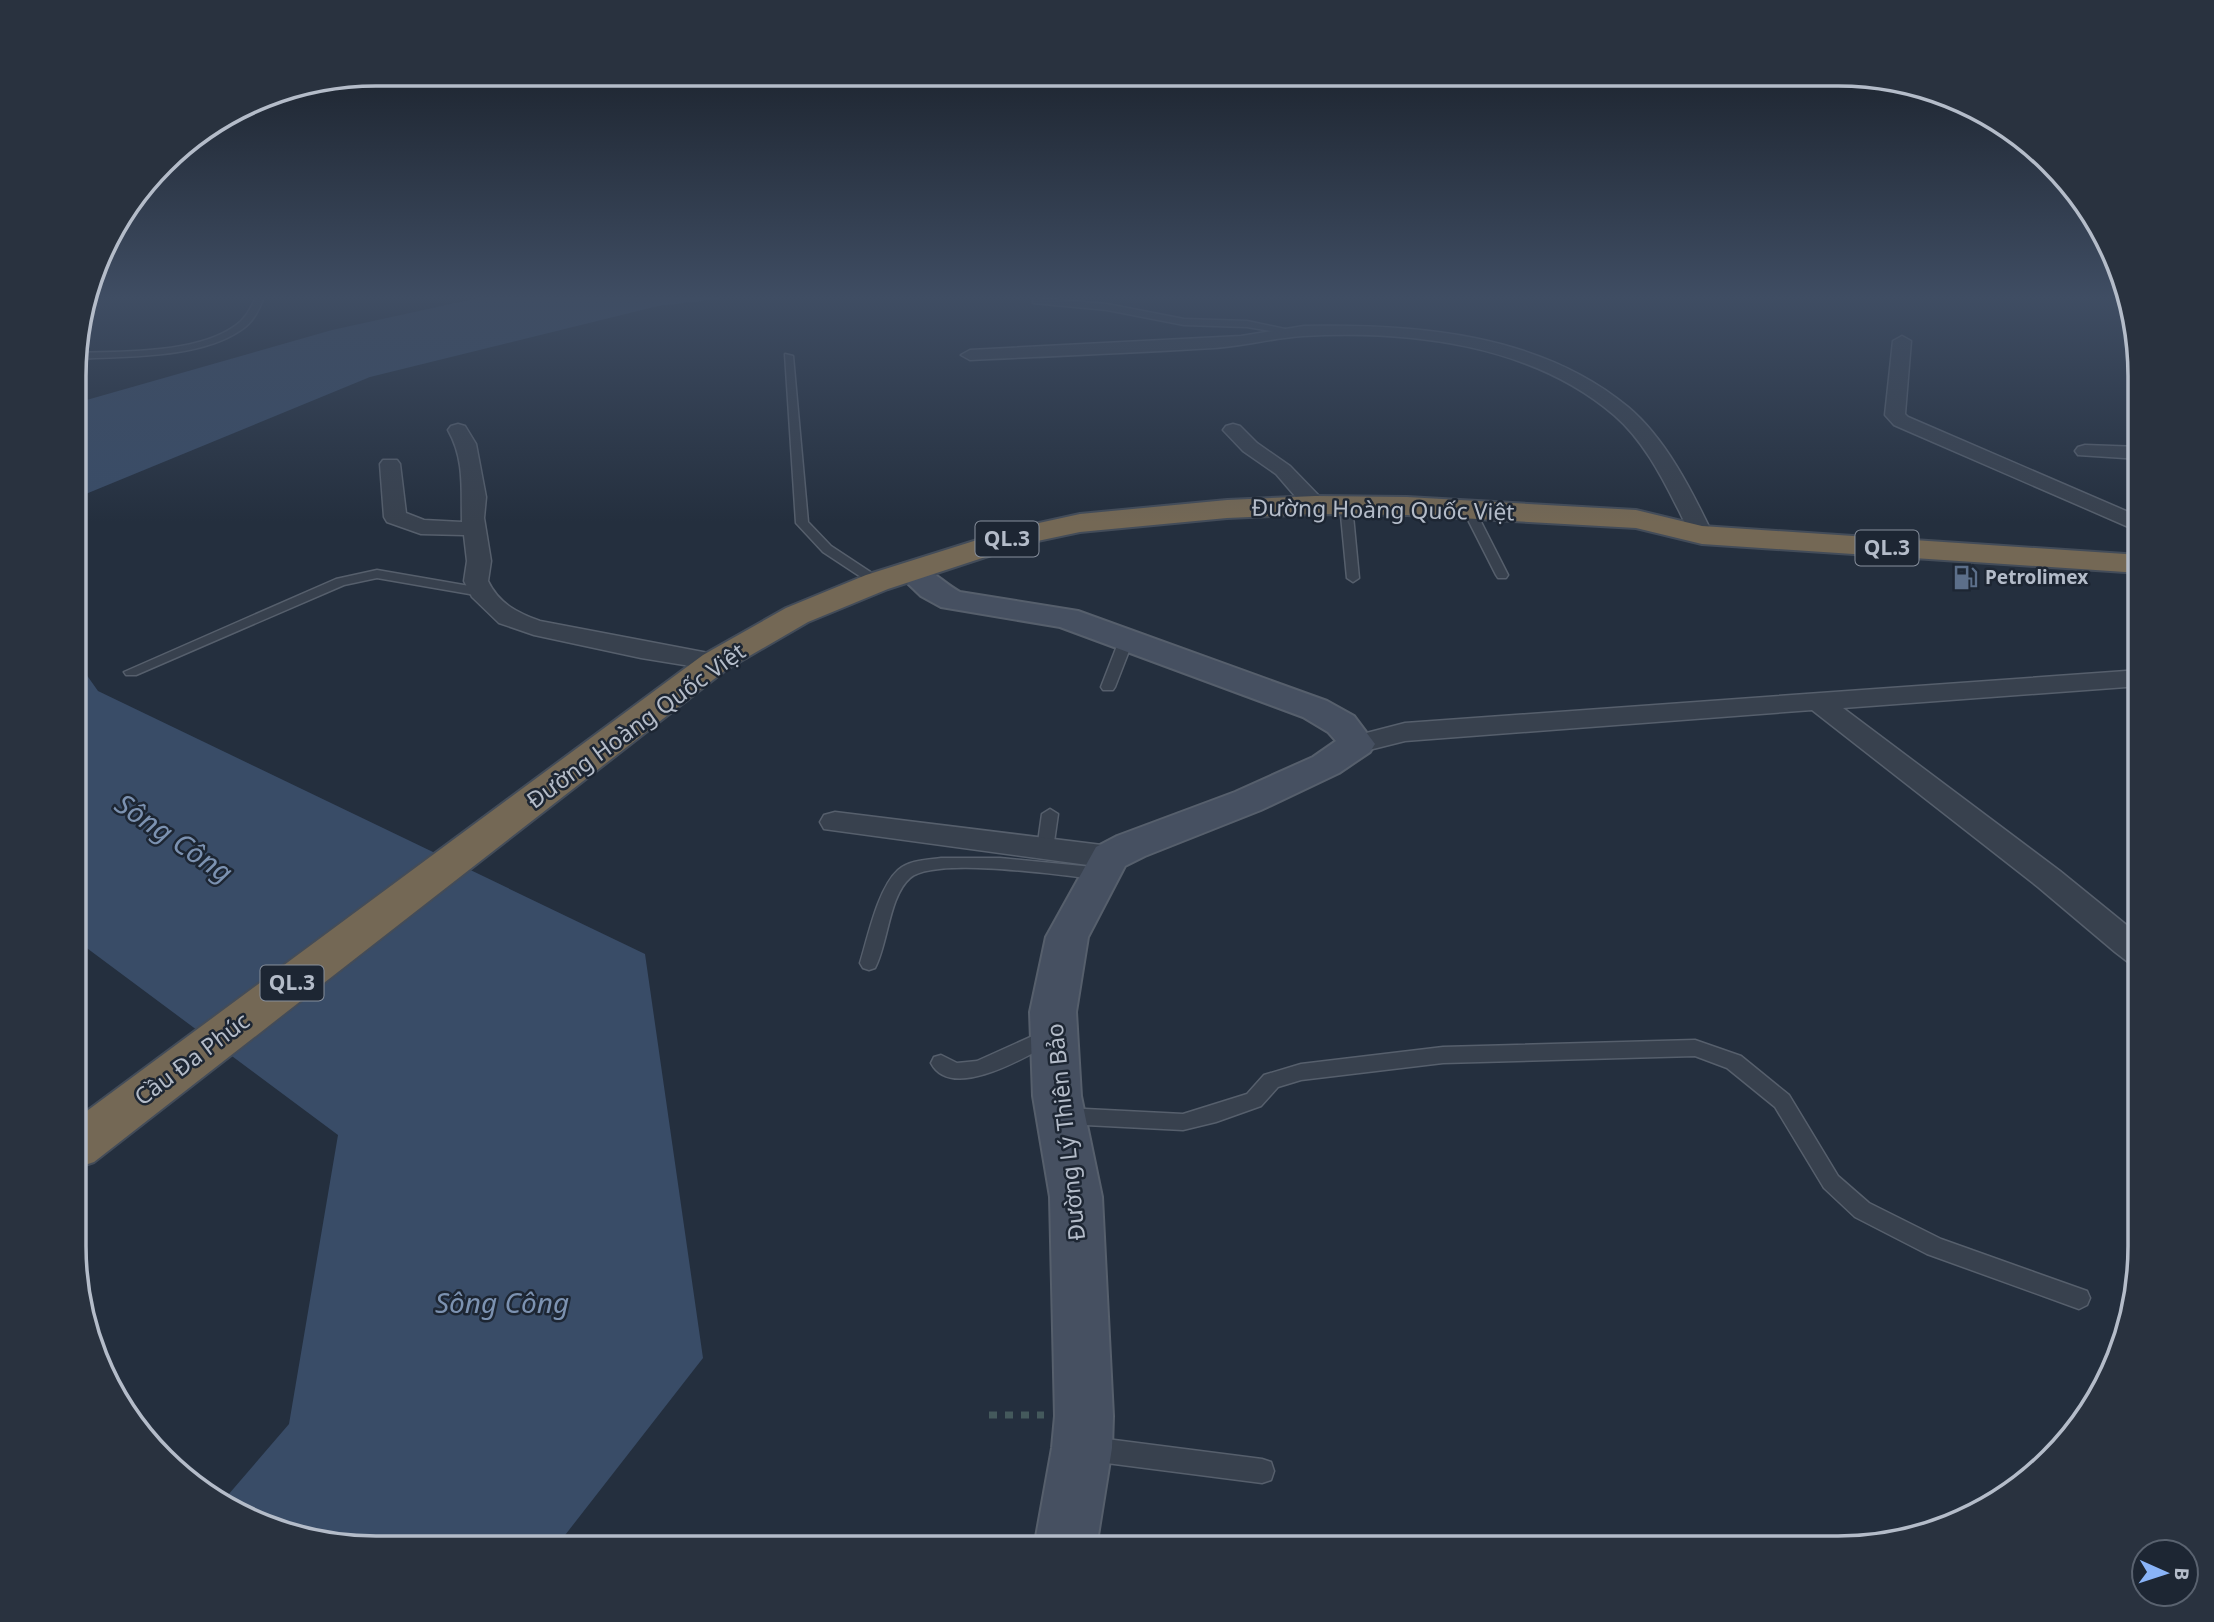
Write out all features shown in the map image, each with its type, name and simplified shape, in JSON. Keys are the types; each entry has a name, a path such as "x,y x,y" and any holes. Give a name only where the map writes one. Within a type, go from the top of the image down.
{"highway":[{"name":"Đường Hoàng Quốc Việt","path":"466,852 715,662 797,615 893,576 1022,535 1080,523 1227,509 1315,505 1468,508 1697,524 2128,563"},
{"name":"Đường Hoàng Quốc Việt","path":"1697,524 2128,542"},
{"name":"Cầu Đa Phúc","path":"86,1139 466,852"}],"main road":[{"path":"893,576 932,589 953,600 1067,618 1127,638 1315,709 1341,723 1357,744 1326,765 1248,801 1131,846 1107,865"},
{"name":"Đường Lý Thiên Bảo","path":"1067,1536 1083,1432 1076,1197 1057,1096 1053,1012 1067,937 1107,865"}],"street":[{"path":"1553,371 1622,412 1658,456 1697,524"},
{"path":"1899,371 1895,415 1901,421 2128,520"},
{"path":"458,430 466,444 471,469 479,561 476,581 481,592 508,618 640,650 715,662"},
{"path":"1233,430 1250,447 1283,470 1315,505"},
{"path":"2085,451 2128,453"},
{"path":"390,464 395,517 421,527 475,529"},
{"path":"1357,744 1405,732 1820,704 2128,679"},
{"path":"1820,704 1893,763 2038,870 2082,909 2128,944"},
{"path":"835,821 1045,849 1107,865"}],"lane":[{"path":"789,371 803,523 827,549 893,576"},
{"path":"1346,505 1353,578"},
{"path":"1468,508 1502,575"},
{"path":"131,672 340,582 377,574 481,592"},
{"path":"1108,687 1127,638"},
{"path":"1045,849 1050,814"},
{"path":"869,963 895,890 906,872 926,865 979,862 1107,865"},
{"path":"941,1063 956,1071 975,1069 1005,1058 1055,1033"},
{"path":"1061,1116 1183,1122 1216,1114 1254,1100 1271,1081 1301,1072 1443,1055 1695,1048 1734,1062 1782,1101 1831,1182 1862,1210 1935,1247 2079,1298"},
{"path":"1083,1432 1262,1471"}],"path":[{"path":"989,1415 1083,1432"}],"water":[{"path":"189,371 396,371 370,377 86,494 86,400"},
{"name":"Sông Công","path":"86,674 98,691 645,954 703,1358 564,1536 338,1534 283,1521 228,1495 289,1424 338,1135 86,947"}],"place":[{"name":"Petrolimex","path":"1965,577"}]}
